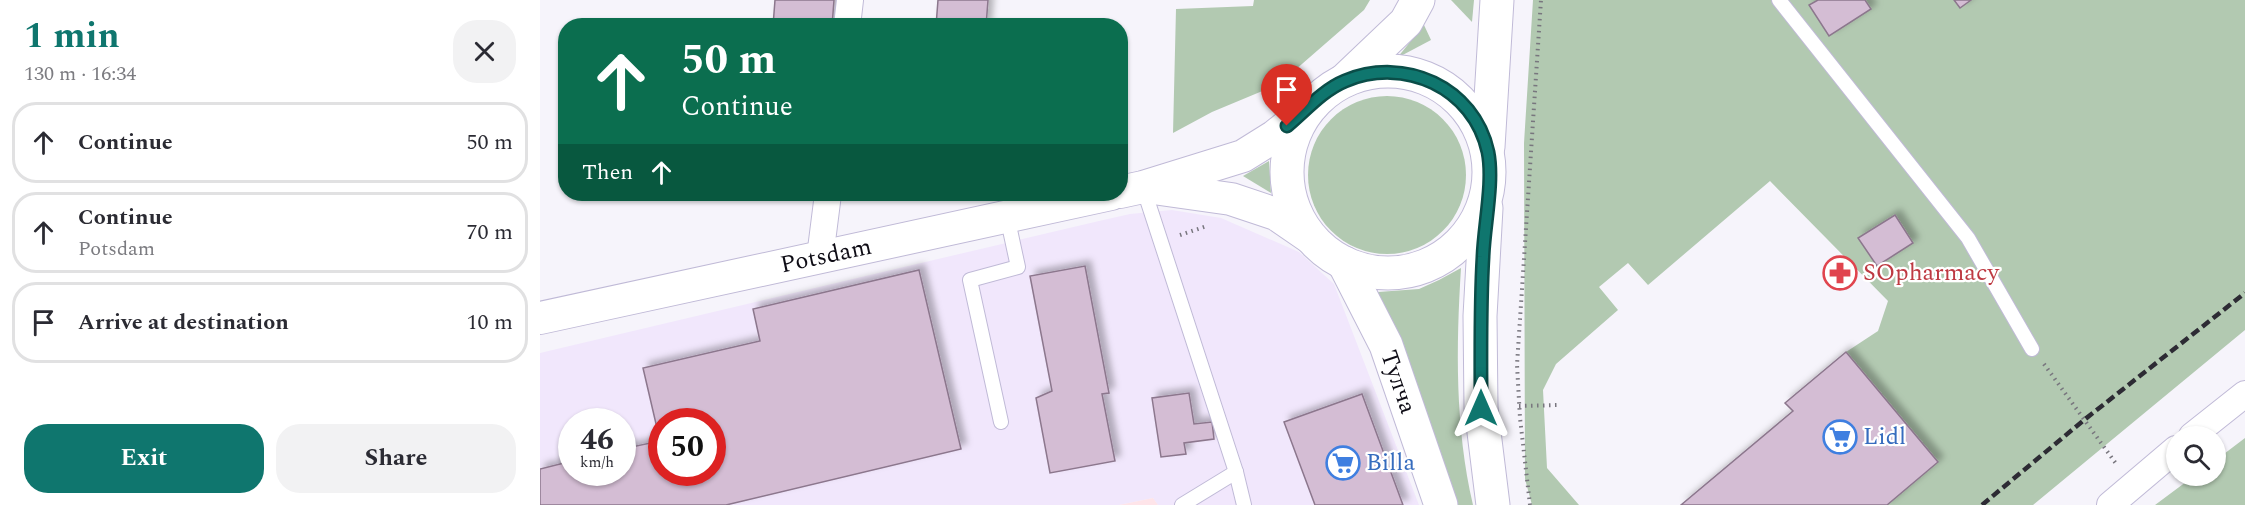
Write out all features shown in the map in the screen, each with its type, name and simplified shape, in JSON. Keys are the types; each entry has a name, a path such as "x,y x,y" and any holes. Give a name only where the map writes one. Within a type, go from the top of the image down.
{"main road":[{"path":"1344,82 1406,22 1418,0"},
{"path":"1493,505 1481,408 1480,316 1497,0"},
{"path":"1487,193 1481,213 1467,236 1447,255 1423,267 1397,273 1370,271 1344,263 1311,238 1296,214 1288,186 1288,156 1296,129 1313,105 1327,92 1344,82 1369,73 1397,71 1423,78 1448,90 1468,109 1488,152"},
{"name":"Тулча","path":"1344,263 1386,345 1441,505"}],"street":[{"path":"848,18 850,0"},
{"path":"1132,189 1243,156 1275,136 1313,105"},
{"path":"1132,189 1231,199 1276,214 1311,238"},
{"path":"820,257 827,201"},
{"name":"Potsdam","path":"540,318 1078,201"},
{"path":"2205,426 2245,394"},
{"path":"2110,505 2166,457"}],"lane":[{"path":"1779,0 1968,238 2032,349"},
{"path":"1132,189 1161,242 1236,472 1244,505"},
{"path":"1001,422 970,280 1018,267 1007,216"},
{"path":"1182,505 1236,472"}],"path":[{"path":"1530,505 1517,365 1541,0"},
{"path":"1161,242 1216,224"},
{"path":"2032,349 2131,485"},
{"path":"1519,406 1560,405"}],"shaded area":[{"path":"1172,210 1221,218 1299,252 1334,284 1419,505 1158,505 1153,498 1119,505 540,505 540,353 1130,214"},
{"path":"1153,498 1158,505 1119,505"}],"green space":[{"path":"1254,0 1370,0 1364,10 1279,84 1212,112 1173,133 1176,9 1253,6"},
{"path":"1451,0 1474,0 1472,22"},
{"path":"1533,0 2245,0 2245,330 2033,505 1887,505 1938,462 1846,352 1878,331 1888,301 1770,181 1648,285 1628,263 1599,287 1618,310 1556,364 1543,390 1547,468 1579,505 1532,505 1525,479 1524,143"},
{"path":"1424,25 1431,40 1397,58"},
{"path":"1387,96 1402,97 1417,102 1431,109 1443,119 1453,131 1460,145 1465,160 1465,190 1460,205 1453,219 1443,231 1431,241 1417,248 1402,253 1387,254 1372,253 1357,248 1343,241 1331,231 1321,219 1314,205 1309,190 1308,175 1309,160 1314,145 1321,131 1331,119 1343,109 1357,102 1372,97"},
{"path":"1269,161 1271,193 1243,176"},
{"path":"1461,268 1458,387 1463,446 1473,505 1457,505 1378,292 1419,289"},
{"path":"2245,438 2245,505 2155,505 2181,486 2226,486 2226,452"}],"building":[{"path":"775,0 834,0 833,18 774,18"},
{"path":"938,0 988,0 987,18 937,18"},
{"path":"1818,0 1865,0 1871,9 1829,36 1809,5"},
{"path":"1954,0 1971,0 1960,8"},
{"path":"1895,215 1913,243 1877,266 1858,238"},
{"path":"1085,266 1109,393 1102,394 1115,461 1050,473 1036,398 1052,391 1030,276"},
{"path":"919,270 961,449 726,505 540,505 540,469 558,464 558,486 636,486 636,446 648,444 648,486 726,486 726,408 652,408 643,368 760,341 753,309"},
{"name":"Lidl","path":"1846,352 1938,462 1887,505 1681,505 1793,411 1785,403"},
{"path":"1189,393 1194,424 1212,422 1214,439 1184,443 1186,454 1161,457 1152,398"},
{"name":"Billa","path":"1362,394 1403,505 1315,505 1284,422"}],"railway":[{"path":"1982,505 2084,420 2245,293"}],"place":[{"name":"SOpharmacy","path":"1840,273"},
{"name":"Lidl","path":"1840,437"},
{"name":"Billa","path":"1343,463"}],"route":[{"path":"1287,126 1327,92 1344,82 1369,73 1397,71 1423,78 1448,90 1468,109 1488,152 1489,173 1480,316 1481,408"}]}
